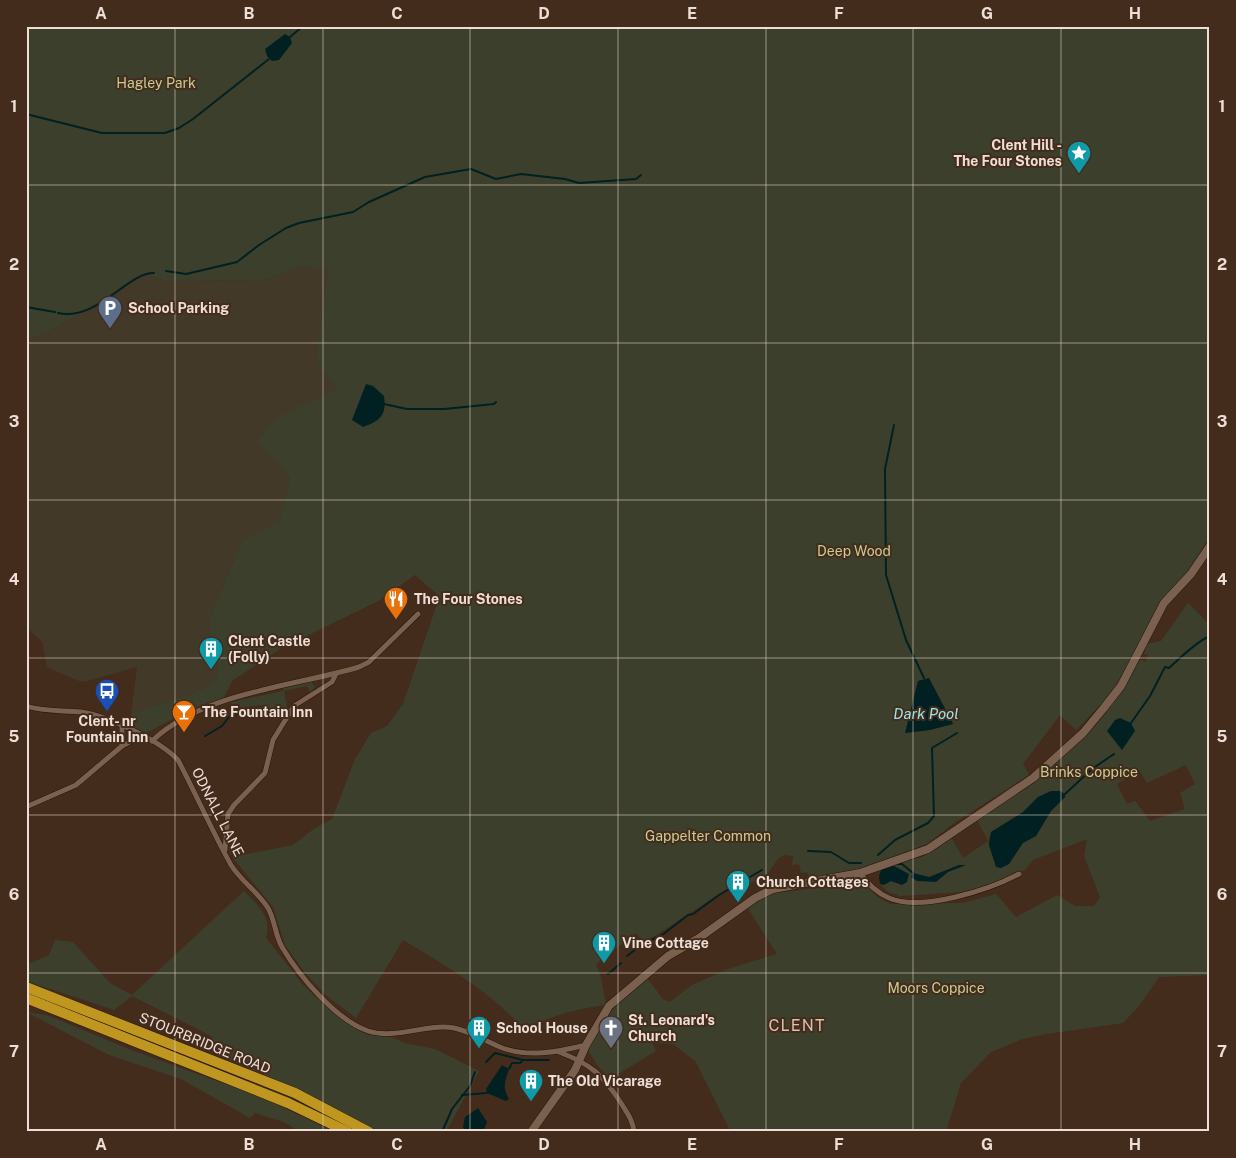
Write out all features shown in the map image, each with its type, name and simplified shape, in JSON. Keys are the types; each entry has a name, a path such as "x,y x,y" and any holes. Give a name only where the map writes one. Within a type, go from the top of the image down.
{"highway":[{"name":"STOURBRIDGE ROAD","path":"26,987 295,1093 369,1132"},
{"name":"STOURBRIDGE ROAD","path":"26,998 288,1103 348,1132"}],"street":[{"path":"531,1132 579,1062 586,1045 609,1006 648,971 755,898 773,889 860,873 928,849 950,836 1033,778 1083,732 1121,686 1164,603 1191,574 1210,546"},
{"path":"152,741 166,729 212,705 360,667 369,662 418,614"},
{"path":"225,850 228,814 234,805 265,773 273,740 294,706 332,682 336,674"},
{"path":"315,679 319,690"},
{"name":"ODNALL LANE","path":"26,706 100,716 122,725 168,750 178,760 232,865 269,909 282,947 302,976 340,1015 352,1023 368,1031 387,1034 444,1026 460,1029 507,1050 558,1052 586,1045"},
{"path":"122,725 122,746"},
{"path":"26,807 76,785 122,746 141,736"},
{"path":"860,873 878,892 903,901 955,899 1000,884 1019,874"},
{"name":"ODNALL LANE","path":"558,1052 592,1067 608,1081 632,1120 634,1132"}],"shaded area":[{"path":"302,266 328,270 323,314 337,389 313,401 257,441 290,477 279,523 242,541 210,617 210,657 218,664 216,680 208,687 131,714 137,667 83,682 76,680 47,667 42,642 26,627 26,341 53,330 144,273 165,281 264,280"}],"green space":[{"path":"26,26 1210,26 1210,537 1187,572 1154,614 1122,676 1105,700 1076,730 1060,715 1023,764 1029,775 954,823 927,844 859,869 810,881 807,872 801,873 799,864 792,865 793,856 784,855 778,859 764,878 746,884 742,879 644,943 636,933 596,964 601,977 606,1005 564,1013 525,1030 512,1016 483,992 452,970 403,940 356,1018 327,996 305,973 285,945 273,907 232,857 293,845 315,828 332,819 355,759 371,733 387,726 403,704 437,604 436,593 415,575 378,601 280,649 232,681 224,697 194,708 146,733 131,727 131,714 208,687 210,682 216,679 218,664 210,657 210,617 242,541 279,522 290,477 257,441 280,416 337,389 316,360 328,270 302,266 264,280 165,281 144,273 53,330 26,341","holes":["929,678 953,723 930,730 905,733 918,681"]},
{"path":"1188,603 1210,625 1210,975 1159,977 1139,1006 1123,1023 1022,1039 991,1052 961,1083 946,1132 731,1132 696,1062 673,1044 652,1043 656,1051 610,1079 597,1065 588,1050 598,1029 612,1010 646,977 663,999 670,1002 692,985 728,969 777,954 747,907 774,893 835,886 843,881 860,878 877,897 890,904 963,903 996,894 1016,917 1057,895 1075,906 1094,906 1100,897 1084,856 1087,839 1033,860 1025,870 1012,873 1003,881 962,892 900,896 888,892 880,884 880,867 922,857 951,837 963,858 988,841 977,820 1034,781 1106,710 1140,660 1146,662 1148,655 1144,654 1147,644 1161,641","holes":["1186,765 1195,784 1180,793 1185,809 1150,821 1135,801 1127,804 1117,784 1139,770 1147,783","1038,797 1065,797 1051,811 1036,836 993,857 988,841 991,832 1023,812"]},
{"path":"311,682 315,687 310,692 307,686 284,691 287,707 280,718 264,705 233,708 231,702 283,691 283,688"},
{"path":"244,891 259,907 265,917 267,923 266,938 304,986 332,1012 356,1029 369,1035 392,1037 404,1043 435,1049 479,1071 446,1132 379,1132 297,1089 227,1059 209,1040 213,1037 132,996 114,1010 26,981 26,965 49,955 55,940 73,942 110,983 132,995"},
{"path":"26,1012 47,1015 131,1050 259,1096 335,1132 300,1132 284,1122 255,1113 250,1118 181,1079 109,1055 28,1013 26,1014"}],"water":[{"path":"285,34 290,37 292,43 279,60 272,61 267,56 265,49"},
{"path":"366,384 373,386 384,396 385,403 383,413 378,420 363,427 352,420"},
{"name":"Dark Pool","path":"929,678 953,724 930,730 905,733 918,681"},
{"path":"1120,718 1131,723 1135,731 1122,750 1107,731 1115,720"},
{"path":"1051,791 1060,791 1065,794 1065,797 1051,811 1036,836 1023,843 1009,864 1001,868 996,867 989,845 991,832 1023,812 1038,797"},
{"path":"959,865 966,865 948,872 936,882 917,881 911,877 913,873 929,877"},
{"path":"894,866 909,874 907,882 902,885 891,881 884,885 880,884 879,876 882,867"},
{"path":"502,1065 509,1069 505,1081 505,1088 509,1099 506,1101 487,1093 486,1089"},
{"path":"478,1108 487,1122 483,1132 467,1132 463,1127 465,1117"}],"waterway":[{"path":"290,37 303,26"},
{"path":"26,114 102,133 165,133 179,128 193,119 269,59"},
{"path":"166,271 186,274 237,262 286,228 299,223 353,212 369,202 425,177 471,169 496,179 521,174 565,179 579,183 636,179 641,175"},
{"path":"58,313 72,314 86,310 99,304 134,280 154,273"},
{"path":"26,307 55,312"},
{"path":"384,404 407,409 444,409 494,404 496,402"},
{"path":"894,425 885,469 886,575 906,640 924,678"},
{"path":"1131,723 1150,696 1165,667 1169,668 1194,646 1210,636"},
{"path":"205,736 222,726 229,717 246,711"},
{"path":"878,855 895,840 928,823 934,816 932,748 957,733"},
{"path":"1065,794 1092,769 1114,754"},
{"path":"808,851 831,852 849,863 861,863"},
{"path":"896,864 902,864 913,873"},
{"path":"627,956 644,943 662,935 719,895 762,870"},
{"path":"608,974 621,963"},
{"path":"486,1062 495,1053 523,1060 549,1060"},
{"path":"509,1069 512,1063 520,1063 523,1060"},
{"path":"442,1132 452,1109 470,1086 475,1072"},
{"path":"462,1095 487,1093"}],"place":[{"name":"Clent Hill - The Four Stones","path":"1079,174"},
{"name":"School Parking","path":"110,329"},
{"name":"The Four Stones","path":"396,620"},
{"name":"Clent Castle (Folly)","path":"211,670"},
{"name":"Clent- nr Fountain Inn","path":"107,712"},
{"name":"The Fountain Inn","path":"184,733"},
{"name":"Church Cottages","path":"738,903"},
{"name":"Vine Cottage","path":"604,964"},
{"name":"School House","path":"479,1049"},
{"name":"St. Leonard's Church","path":"611,1049"},
{"name":"The Old Vicarage","path":"531,1102"}],"district":[{"name":"CLENT","path":"797,1025"}],"park label":[{"name":"Hagley Park","path":"156,83"},
{"name":"Deep Wood","path":"854,551"},
{"name":"Brinks Coppice","path":"1089,772"},
{"name":"Gappelter Common","path":"708,836"},
{"name":"Moors Coppice","path":"936,988"}]}
